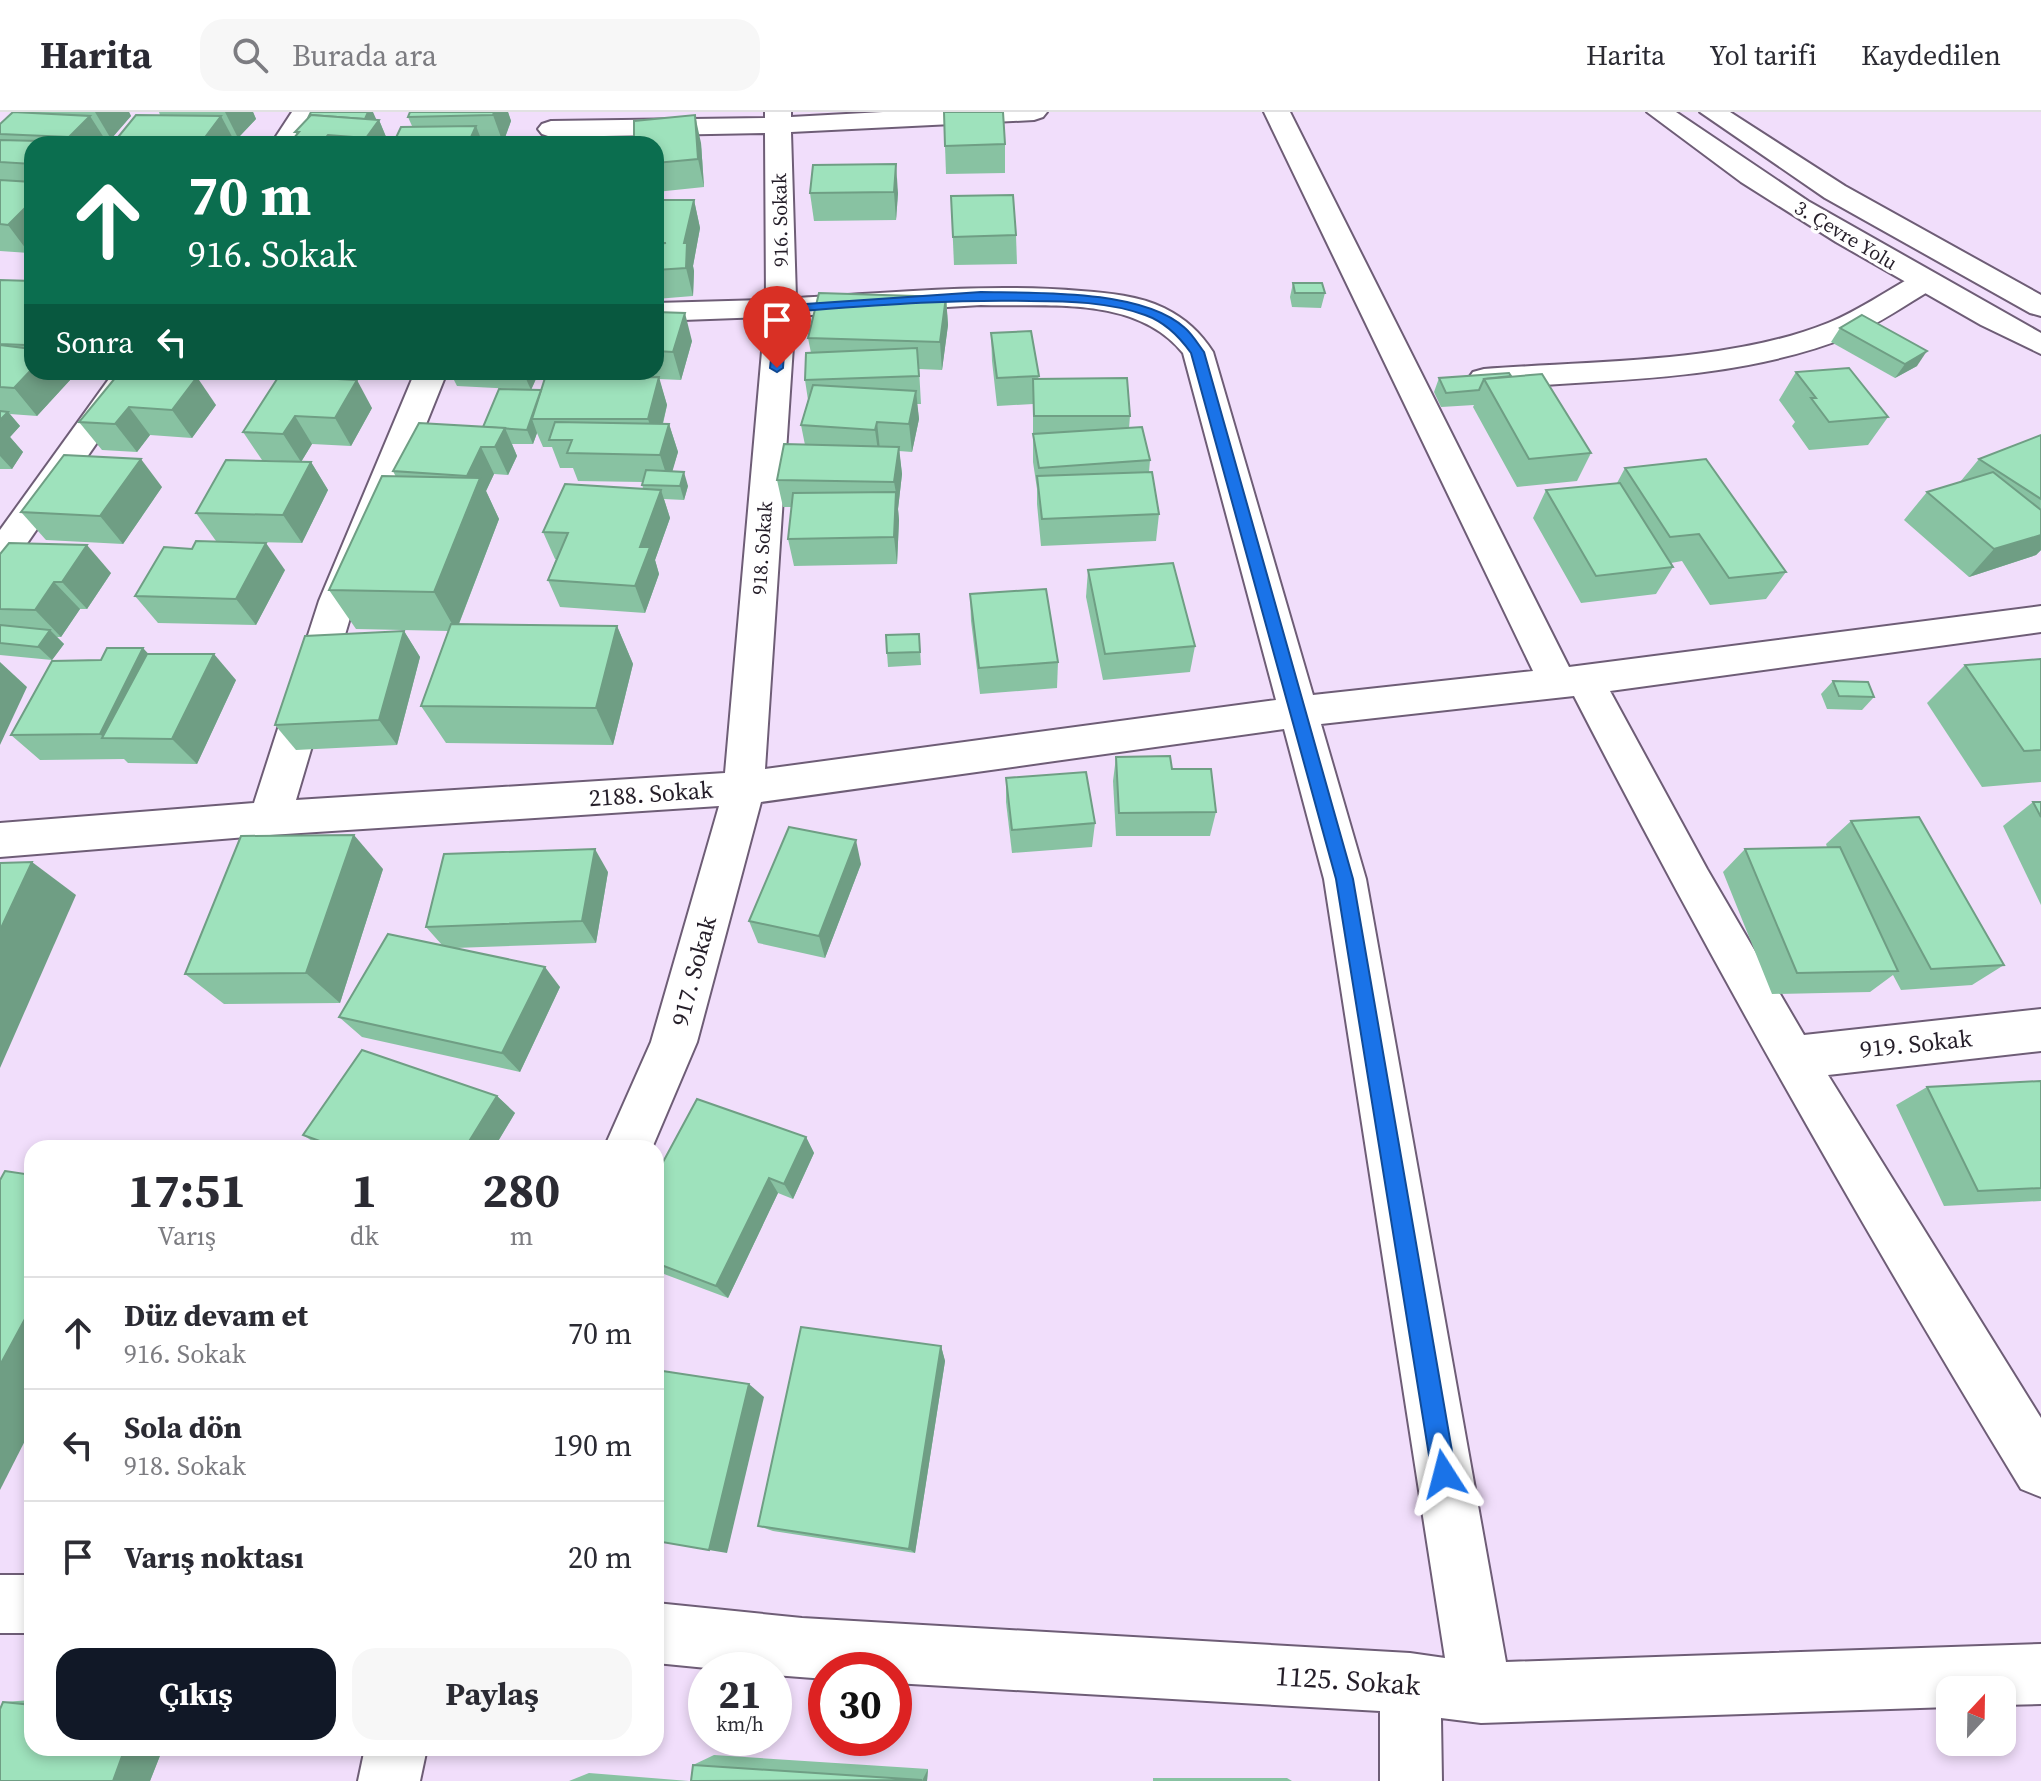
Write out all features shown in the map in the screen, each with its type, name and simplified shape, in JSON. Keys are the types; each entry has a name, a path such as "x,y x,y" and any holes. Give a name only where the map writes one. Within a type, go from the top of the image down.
{"street":[{"path":"289,136 305,112"},
{"path":"551,128 778,118 1034,112"},
{"path":"1277,112 1435,382 1572,682 1637,782 1791,1058 2041,1469"},
{"name":"3. Çevre Yolu","path":"1660,112 1767,187 1924,282 2041,345"},
{"name":"3. Çevre Yolu","path":"1713,112 1835,192 2041,307"},
{"name":"916. Sokak","path":"778,118 781,308"},
{"path":"1435,382 1702,362 1769,351 1840,329 1924,282"},
{"path":"664,312 981,296 1061,298 1108,302 1151,313 1180,330 1198,352 1345,879 1481,1693"},
{"name":"918. Sokak","path":"744,788 781,308"},
{"path":"0,556 124,380"},
{"path":"270,818 337,601 428,380"},
{"name":"2188. Sokak","path":"0,840 270,818 744,788 1297,712 1572,682 2041,619"},
{"name":"917. Sokak","path":"631,1140 674,1042 744,788"},
{"name":"919. Sokak","path":"1791,1058 2041,1030"},
{"path":"0,1604 24,1604"},
{"name":"1125. Sokak","path":"664,1634 802,1648 1410,1683 1481,1693 2041,1674"},
{"path":"1410,1683 1411,1781"},
{"path":"389,1781 394,1756"}],"building":[{"path":"13,112 90,116 70,136 0,134 0,124"},
{"path":"311,112 368,112 365,119 311,115 308,118"},
{"path":"410,112 494,112 493,115 408,117"},
{"path":"944,112 1003,112 1005,144 945,146"},
{"path":"136,115 221,116 206,136 119,136"},
{"path":"311,115 379,120 367,136 296,136 299,132 295,132"},
{"path":"695,115 698,159 664,162 664,136 634,136 634,121"},
{"path":"476,126 472,136 397,136 401,127"},
{"path":"0,140 24,141 24,164 0,162"},
{"path":"896,164 894,192 810,193 813,165"},
{"path":"0,180 24,182 24,209 8,225 0,224"},
{"path":"1013,195 1016,235 953,237 951,196"},
{"path":"664,200 694,200 684,243 687,243 686,268 664,269"},
{"path":"0,280 24,281 24,345 0,344"},
{"path":"1293,283 1322,283 1325,293 1295,293"},
{"path":"819,293 946,297 940,342 808,338"},
{"path":"664,312 685,313 673,352 664,351"},
{"path":"1862,315 1927,351 1905,364 1840,328"},
{"path":"1031,331 1039,376 997,378 991,333"},
{"path":"0,345 24,348 24,377 14,388 0,387"},
{"path":"917,348 919,376 805,380 806,353"},
{"path":"1849,368 1888,417 1829,422 1796,372"},
{"path":"1509,373 1511,376 1484,379 1479,390 1446,393 1439,378"},
{"path":"1542,374 1591,453 1529,459 1484,379"},
{"path":"1127,378 1130,416 1034,416 1033,379"},
{"path":"113,380 195,380 172,410 129,407 115,424 79,422"},
{"path":"276,380 357,380 335,418 295,416 283,434 243,432"},
{"path":"544,380 658,380 648,419 532,419"},
{"path":"813,385 916,391 909,424 877,422 875,430 801,425"},
{"path":"499,389 541,390 527,430 483,427"},
{"path":"555,422 669,424 660,455 567,453 572,440 549,440"},
{"path":"419,423 505,428 495,447 481,447 467,476 393,471"},
{"path":"1142,427 1150,460 1039,468 1033,434"},
{"path":"2041,435 2041,499 1979,459"},
{"path":"784,444 899,447 894,482 777,480"},
{"path":"64,455 141,459 100,516 21,512"},
{"path":"1706,459 1786,572 1729,578 1699,534 1670,537 1625,468"},
{"path":"226,460 311,462 283,515 196,513"},
{"path":"646,470 684,472 680,486 642,485"},
{"path":"1152,472 1159,514 1042,519 1037,476"},
{"path":"1993,472 2041,510 2041,535 1994,549 1927,492"},
{"path":"382,476 480,478 434,592 329,590"},
{"path":"1620,483 1673,567 1596,576 1546,490"},
{"path":"565,484 661,490 640,547 650,547 635,586 548,580 568,533 543,532"},
{"path":"896,492 894,537 788,539 793,493"},
{"path":"196,541 266,543 236,599 135,596 164,547 192,549"},
{"path":"9,543 87,545 62,582 54,582 35,610 0,609 0,554"},
{"path":"1173,563 1195,646 1105,654 1088,570"},
{"path":"1046,589 1058,662 979,668 970,594"},
{"path":"451,624 617,626 596,708 421,706"},
{"path":"0,625 50,630 38,647 0,643"},
{"path":"404,631 379,720 275,725 305,636"},
{"path":"919,634 920,652 887,653 886,635"},
{"path":"107,648 143,648 100,734 11,735 52,661 101,660"},
{"path":"147,654 214,654 172,739 102,738"},
{"path":"2041,659 2041,750 2024,751 1965,665"},
{"path":"1833,681 1868,682 1874,697 1839,696"},
{"path":"1170,756 1172,769 1211,769 1216,812 1119,813 1116,757"},
{"path":"1086,772 1095,823 1012,830 1006,778"},
{"path":"2033,802 2041,802 2041,817"},
{"path":"1919,817 2004,965 1931,969 1851,821"},
{"path":"789,827 856,840 819,936 749,921"},
{"path":"354,835 306,973 185,974 241,836"},
{"path":"1840,847 1898,971 1797,973 1745,849"},
{"path":"595,849 582,921 426,927 444,854"},
{"path":"32,862 0,930 0,863"},
{"path":"388,934 545,967 502,1053 339,1017"},
{"path":"362,1050 497,1096 470,1140 317,1140 303,1135"},
{"path":"2041,1081 2041,1188 1978,1191 1927,1087"},
{"path":"697,1099 806,1137 784,1184 769,1178 716,1286 664,1266 664,1160"},
{"path":"5,1171 24,1174 24,1321 0,1365 0,1180"},
{"path":"801,1327 941,1346 909,1549 758,1526"},
{"path":"664,1371 749,1384 709,1550 664,1542"},
{"path":"3,1702 24,1704 24,1756 122,1756 113,1781 0,1781 0,1709"},
{"path":"693,1765 922,1780 691,1781"}],"route":[{"path":"777,368 781,308 981,296 1108,302 1151,313 1180,330 1198,352 1234,490 1345,879 1444,1474"}]}
